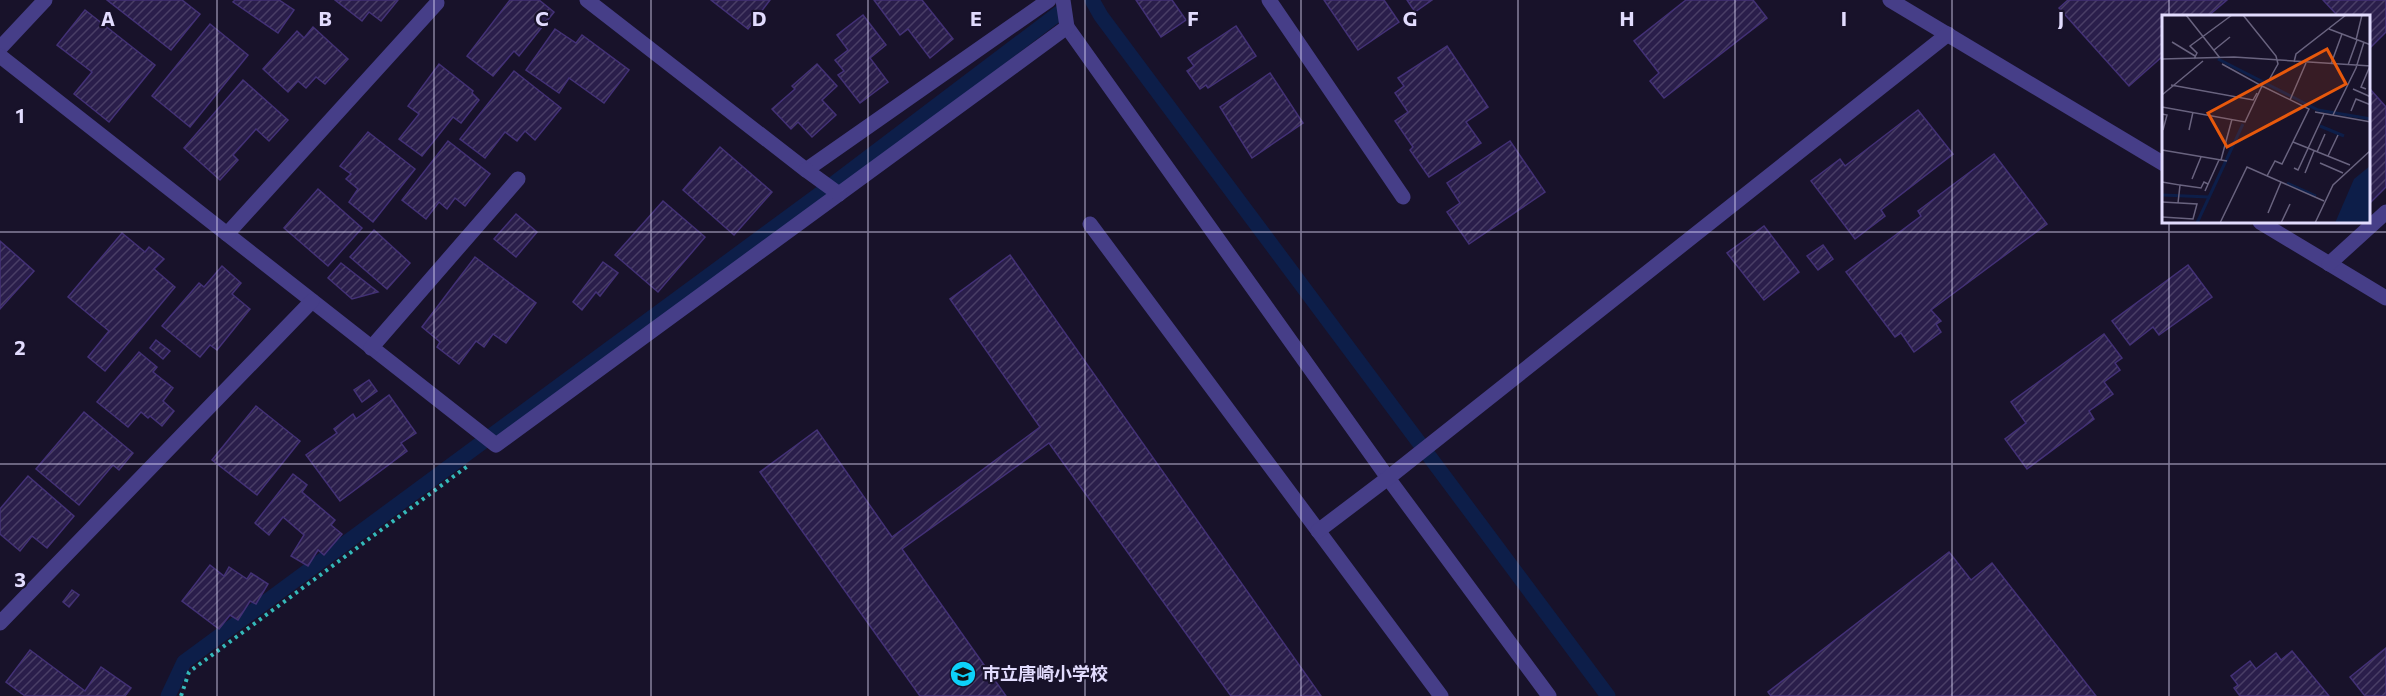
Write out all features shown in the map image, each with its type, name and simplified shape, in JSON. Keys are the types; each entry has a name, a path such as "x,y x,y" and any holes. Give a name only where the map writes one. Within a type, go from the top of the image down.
{"street":[{"path":"0,48 45,0"},
{"path":"587,0 839,194"},
{"path":"806,170 1049,0"},
{"path":"1063,0 1067,27 1394,474 1549,696"},
{"path":"1269,0 1403,197"},
{"path":"1890,0 2162,163"},
{"path":"226,234 437,3"},
{"path":"0,56 496,445 1067,27"},
{"path":"1318,531 1394,474 1948,34"},
{"path":"371,348 518,178"},
{"path":"2330,264 2386,212"},
{"path":"1090,224 1441,696"},
{"path":"2263,224 2386,298"},
{"path":"0,623 312,301"}],"path":[{"path":"181,696 189,672 496,445"}],"building":[{"path":"107,0 182,0 200,14 171,50"},
{"path":"235,0 279,0 294,10 278,33 233,2"},
{"path":"335,0 398,0 381,21 369,12 362,21"},
{"path":"510,0 539,0 554,12 519,56 514,51 493,76 467,56"},
{"path":"711,0 770,0 748,29"},
{"path":"874,0 922,0 953,39 930,58 908,29 900,35"},
{"path":"1136,0 1172,0 1186,20 1161,37"},
{"path":"1324,0 1384,0 1399,22 1358,50"},
{"path":"1407,0 1432,0 1415,12"},
{"path":"1686,0 1753,0 1767,18 1664,98 1650,81 1659,73 1634,41"},
{"path":"2068,0 2227,0 2209,15 2162,15 2162,57 2129,86 2059,8"},
{"path":"2323,0 2386,0 2386,32 2371,47 2371,15 2337,15"},
{"path":"85,10 155,65 109,122 74,94 92,72 57,45"},
{"path":"863,15 886,45 870,58 888,82 860,103 838,75 844,71 835,60 848,50 837,35"},
{"path":"210,24 248,55 190,127 152,96"},
{"path":"1236,26 1256,56 1208,88 1206,85 1200,89 1187,71 1194,66 1188,58"},
{"path":"313,27 348,59 325,84 316,77 306,88 298,81 288,92 263,69 297,31 304,38"},
{"path":"555,29 576,43 582,35 629,70 604,103 569,78 559,93 526,70"},
{"path":"1447,46 1488,107 1466,122 1481,143 1429,177 1410,150 1413,147 1395,121 1408,112 1395,93 1404,86 1398,78"},
{"path":"439,64 473,91 472,93 479,100 461,123 453,117 422,156 399,139 419,114 408,106"},
{"path":"817,64 837,86 822,100 836,115 812,137 798,122 791,129 772,109 795,89 792,86"},
{"path":"514,71 561,108 535,140 525,131 517,141 505,132 485,158 460,139"},
{"path":"1270,73 1303,123 1252,158 1220,107"},
{"path":"243,80 288,120 269,141 256,129 233,155 238,160 220,180 184,148"},
{"path":"2371,90 2386,107 2386,187 2371,202"},
{"path":"1918,110 1953,154 1881,210 1885,216 1855,239 1811,181 1840,159 1845,166"},
{"path":"368,132 415,169 373,222 349,202 358,189 346,179 351,174 340,166"},
{"path":"448,141 490,174 465,206 455,198 447,209 439,202 426,219 402,200"},
{"path":"1510,141 1545,192 1469,244 1447,212 1460,203 1447,183"},
{"path":"720,147 772,192 734,235 683,190"},
{"path":"1994,154 2047,224 1931,310 1941,321 1936,324 1941,332 1914,352 1901,333 1895,337 1846,272 1921,216 1918,211"},
{"path":"318,189 362,228 328,266 284,228"},
{"path":"663,201 705,237 658,292 615,255"},
{"path":"516,214 537,232 516,257 494,239"},
{"path":"1764,226 1799,272 1764,300 1727,253"},
{"path":"374,230 410,263 387,289 350,257"},
{"path":"122,233 145,252 149,247 164,259 154,269 175,287 105,371 88,357 109,331 68,297"},
{"path":"0,241 34,271 0,309"},
{"path":"1823,245 1833,259 1818,270 1807,256"},
{"path":"1010,255 1321,696 1231,696 1049,443 902,549 1006,696 920,696 760,472 817,430 892,537 1040,427 950,299"},
{"path":"475,257 536,303 506,343 493,334 484,347 476,341 459,364 437,347 440,342 422,327"},
{"path":"603,262 618,273 600,296 596,292 582,310 573,302"},
{"path":"341,263 378,292 352,299 328,278"},
{"path":"2188,265 2212,297 2159,335 2153,327 2130,345 2112,321"},
{"path":"222,266 241,283 232,294 250,309 217,350 210,345 200,357 162,326 199,283 204,287"},
{"path":"2104,334 2122,358 2115,363 2120,370 2104,382 2113,394 2089,411 2094,419 2027,469 2005,439 2026,423 2011,402"},
{"path":"156,340 170,351 163,359 150,348"},
{"path":"139,352 157,367 153,372 173,388 163,401 174,411 162,426 141,412 128,427 97,402"},
{"path":"369,380 377,391 362,402 354,390"},
{"path":"389,395 416,433 401,443 407,451 340,501 306,455 337,433 334,429 353,414 356,419"},
{"path":"256,406 300,441 257,495 212,460"},
{"path":"84,412 133,453 119,470 113,465 79,505 36,469"},
{"path":"293,474 307,485 302,492 335,520 331,525 342,534 324,555 318,550 308,566 291,556 304,535 283,517 269,535 255,523"},
{"path":"28,476 74,516 47,548 32,536 20,551 0,534 0,509"},
{"path":"1949,552 1971,580 1992,563 2096,696 1771,696 1768,692"},
{"path":"210,565 224,576 229,567 247,579 251,573 268,584 256,604 250,601 238,620 230,615 219,629 182,601"},
{"path":"72,590 79,595 69,607 63,602"},
{"path":"2386,648 2386,696 2365,696 2350,677"},
{"path":"30,650 85,691 101,667 131,688 125,696 25,696 6,682"},
{"path":"2292,651 2329,696 2240,696 2234,688 2238,685 2231,676 2250,661 2256,669 2276,653 2281,660"}],"waterway":[{"path":"1092,0 1101,16 1608,696"},
{"path":"168,696 184,662 829,187 1059,13"}],"place":[{"name":"市立唐崎小学校","path":"963,674"}]}
